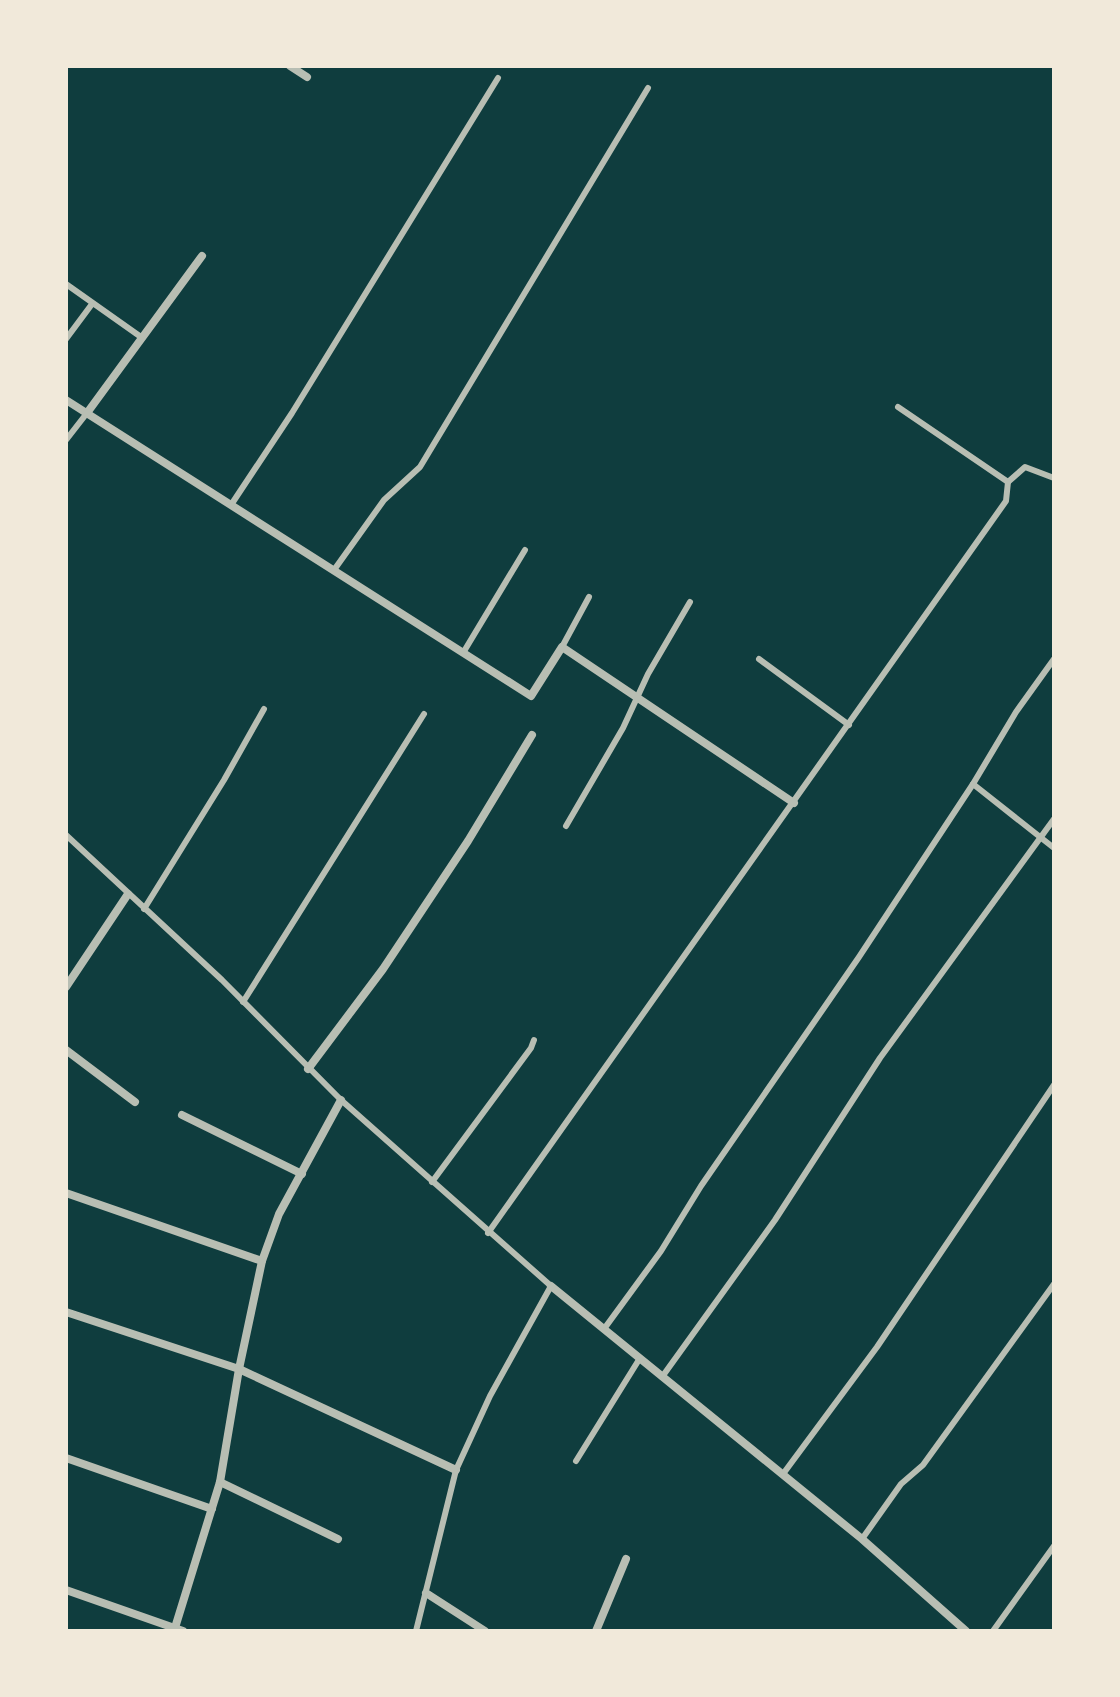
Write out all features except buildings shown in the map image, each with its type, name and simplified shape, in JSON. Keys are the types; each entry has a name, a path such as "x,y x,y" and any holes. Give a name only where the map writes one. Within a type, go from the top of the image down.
{"street":[{"path":"290,66 307,77"},
{"path":"87,413 202,256"},
{"path":"66,400 531,696 562,647 794,803"},
{"path":"308,1069 383,969 460,853 532,735"},
{"path":"66,987 128,894"},
{"path":"66,1050 135,1102"},
{"path":"66,1590 177,1630 220,1482 239,1369 262,1261 279,1214 341,1100"},
{"path":"182,1115 302,1174"},
{"path":"66,1193 262,1261"},
{"path":"551,1286 862,1539 966,1631"},
{"path":"66,1312 239,1369 456,1470"},
{"path":"66,1458 212,1509"},
{"path":"220,1482 338,1539"},
{"path":"596,1631 626,1559"},
{"path":"426,1593 485,1631"}],"lane":[{"path":"231,505 292,413 498,78"},
{"path":"334,570 384,500 420,467 648,88"},
{"path":"66,284 141,337"},
{"path":"66,339 92,304"},
{"path":"898,407 1008,482"},
{"path":"66,440 87,413"},
{"path":"488,1233 1006,501 1008,482 1025,467 1054,478"},
{"path":"463,653 525,550"},
{"path":"562,647 589,597"},
{"path":"566,826 690,602"},
{"path":"759,659 849,725"},
{"path":"604,1329 661,1251 701,1186 819,1017 973,784 1016,712 1054,659"},
{"path":"144,909 264,709"},
{"path":"243,1002 424,714"},
{"path":"973,784 1054,848"},
{"path":"662,1377 775,1220 880,1058 1054,819"},
{"path":"66,835 243,1002 341,1100 551,1286 490,1396 456,1470 416,1631"},
{"path":"432,1182 534,1040"},
{"path":"783,1474 877,1347 1054,1085"},
{"path":"862,1539 901,1484 923,1465 1054,1284"},
{"path":"576,1461 640,1358"},
{"path":"993,1631 1054,1546"}]}
